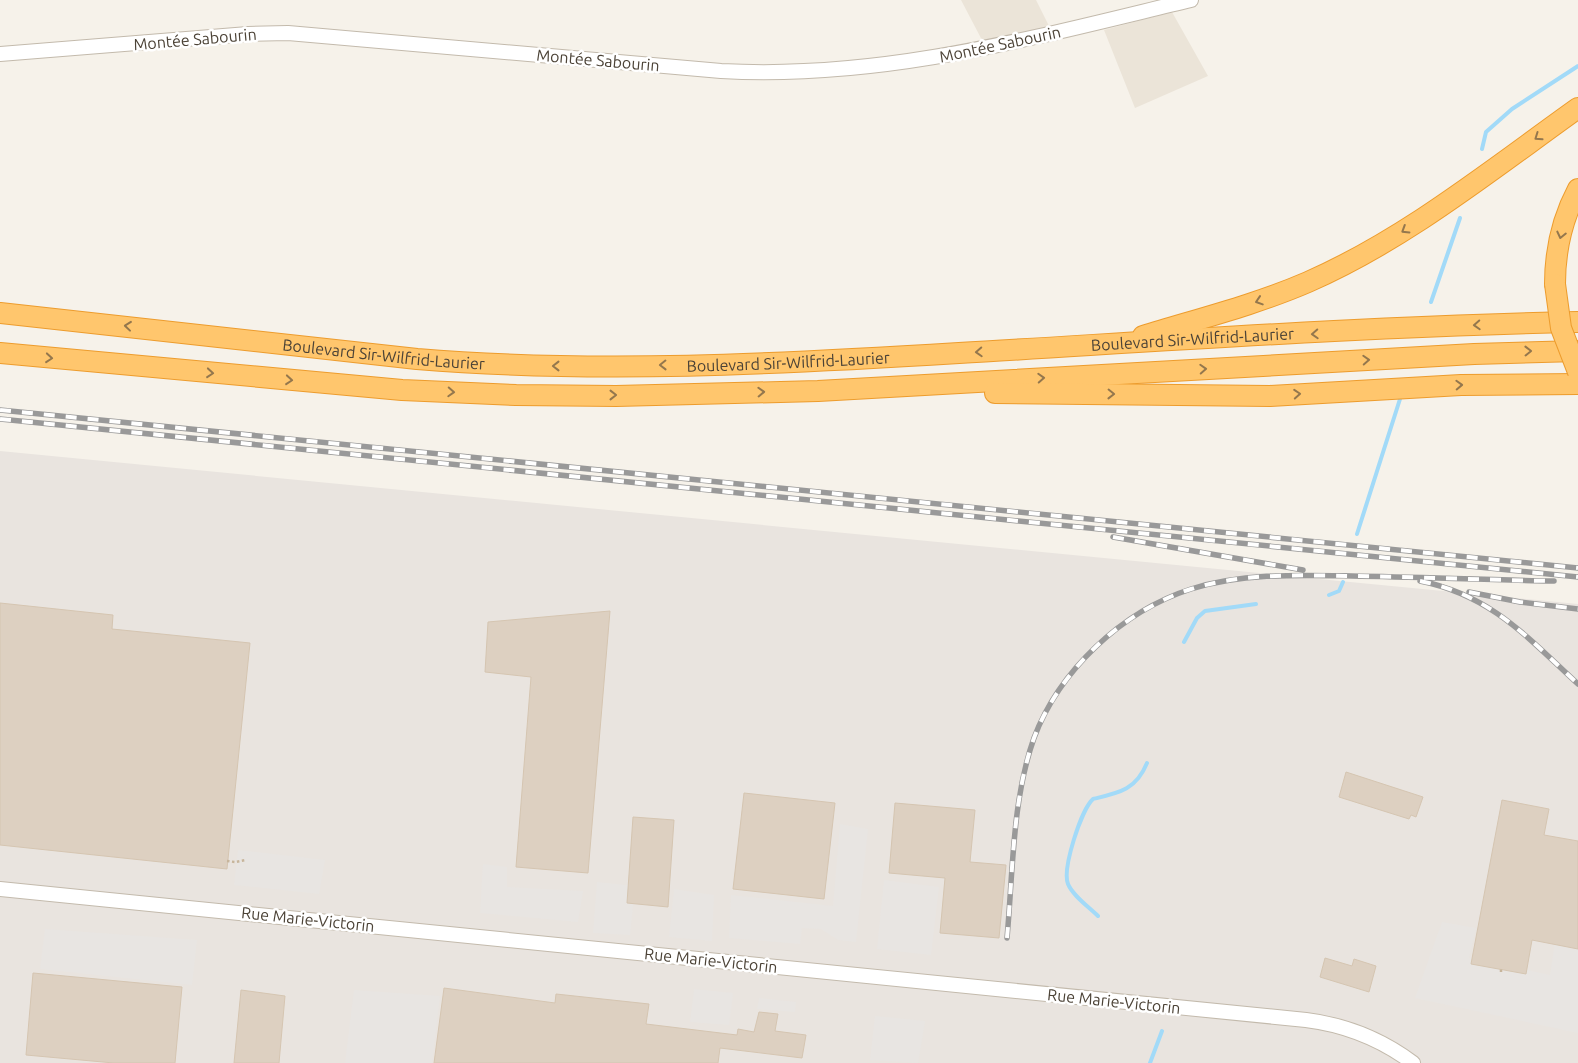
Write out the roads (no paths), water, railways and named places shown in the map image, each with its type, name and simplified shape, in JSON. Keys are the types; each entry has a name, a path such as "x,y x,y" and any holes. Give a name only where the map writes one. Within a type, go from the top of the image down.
{"highway":[{"path":"1114,344 1270,297 1308,282 1353,260 1423,218 1578,108"},
{"path":"1578,189 1568,210 1559,240 1555,284 1561,328 1578,372"},
{"name":"Boulevard Sir-Wilfrid-Laurier","path":"0,313 417,358 510,365 772,363 1114,344 1578,322"},
{"name":"Boulevard Sir-Wilfrid-Laurier","path":"0,353 378,388 461,393 616,396 818,391 1474,354 1578,350"},
{"path":"818,391 1248,396 1467,385 1578,384"}],"street":[{"name":"Montée Sabourin","path":"0,54 248,34 288,33 721,71 801,73 890,65 957,54 1191,0"},
{"name":"Rue Marie-Victorin","path":"0,889 1306,1020 1335,1025 1365,1035 1397,1051 1413,1063"}],"waterway":[{"path":"1482,149 1486,132 1512,109 1578,66"},
{"path":"1431,302 1460,218"},
{"path":"1357,534 1400,399"},
{"path":"1329,595 1339,591 1343,582"},
{"path":"1184,642 1197,618 1205,611 1256,604"},
{"path":"1098,916 1077,897 1068,884 1067,876 1070,853 1078,827 1088,805 1093,799 1126,789 1138,779 1147,763"},
{"path":"1150,1063 1162,1031"}],"railway":[{"path":"0,410 1578,568"},
{"path":"0,419 1578,577"},
{"path":"1113,537 1303,570"},
{"path":"1007,938 1017,811 1021,786 1034,738 1045,713 1076,667 1118,628 1141,612 1165,599 1191,589 1230,580 1271,576 1377,576 1554,581"},
{"path":"1420,581 1468,597 1507,620 1578,684"},
{"path":"1469,592 1520,602 1578,609"}]}
